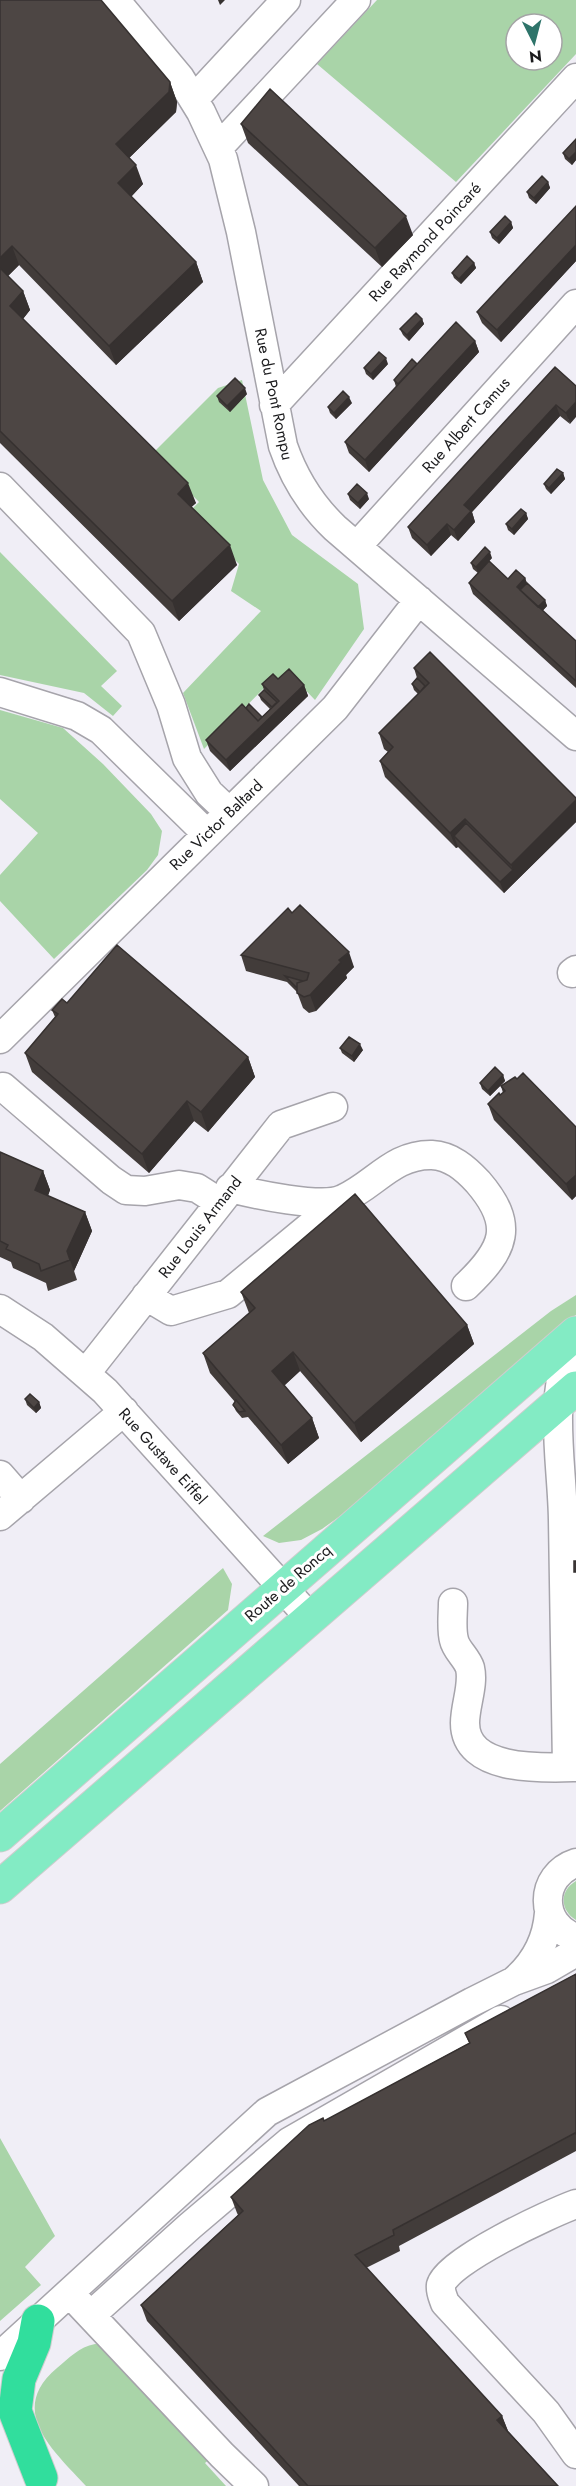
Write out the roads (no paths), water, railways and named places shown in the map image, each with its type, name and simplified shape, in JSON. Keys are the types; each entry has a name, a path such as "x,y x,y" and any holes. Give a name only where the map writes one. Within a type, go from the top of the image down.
{"highway":[{"path":"38,2321 34,2343 19,2379 15,2411 45,2482"},
{"path":"0,2433 45,2482"}],"main road":[{"name":"Route de Roncq","path":"0,1835 576,1334"},
{"path":"0,1887 567,1396"}],"street":[{"name":"Rue du Pont Rompu","path":"116,0 180,78 194,99 218,148 242,232 283,447 297,479 325,518 576,736"},
{"path":"194,99 286,0"},
{"path":"218,148 356,0"},
{"name":"Rue Raymond Poincaré","path":"274,405 576,78"},
{"name":"Rue Albert Camus","path":"357,546 576,304"},
{"path":"0,488 141,633 171,705 187,758 209,793 229,812"},
{"name":"Rue Victor Baltard","path":"0,1039 335,708 419,600"},
{"path":"0,692 77,716 101,730 207,834"},
{"path":"3,1087 111,1180 126,1190 145,1191 179,1185 225,1195 271,1199 342,1200"},
{"name":"Rue Louis Armand","path":"86,1373 280,1125 333,1107"},
{"path":"146,1296 171,1311 228,1294 342,1200 388,1167 410,1158 434,1155 452,1160 467,1170 494,1201 501,1220 501,1236 497,1250 483,1270 466,1286"},
{"name":"Rue Gustave Eiffel","path":"0,1309 43,1337 86,1373 311,1619"},
{"path":"453,1603 454,1640 470,1667 470,1691 465,1724 472,1746 490,1758 513,1766 572,1767 570,1551 566,1484 567,1396 564,1361 576,1334"},
{"path":"0,1475 10,1508 124,1412"},
{"path":"514,1980 527,1969 538,1952 546,1932 549,1913 547,1901 551,1884 562,1869 576,1863"},
{"path":"549,1913 558,1927 576,1938"},
{"path":"0,2356 267,2112 514,1980 547,1970 576,1952"},
{"path":"91,2315 190,2226 289,2142 457,2044 576,1980"},
{"path":"576,2204 542,2218 464,2262 450,2271 441,2286 445,2303 546,2412 576,2454"},
{"path":"69,2293 254,2486"}]}
